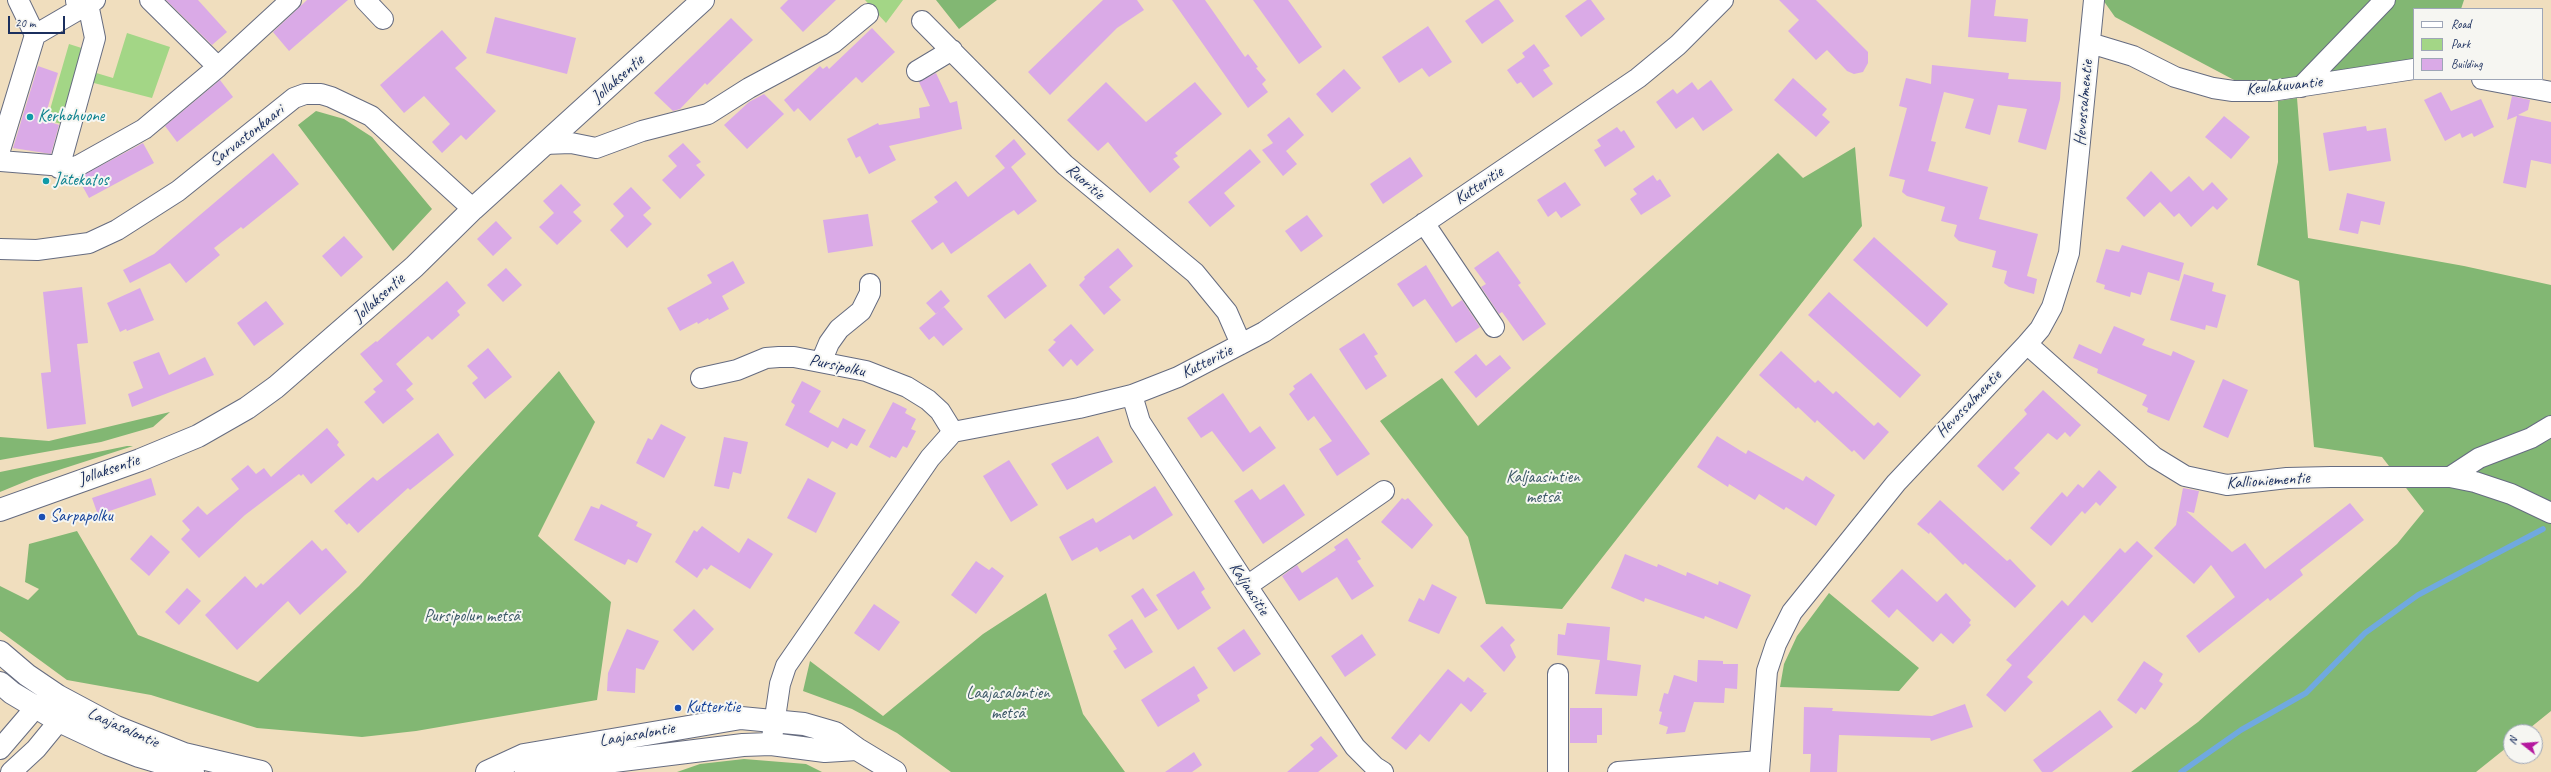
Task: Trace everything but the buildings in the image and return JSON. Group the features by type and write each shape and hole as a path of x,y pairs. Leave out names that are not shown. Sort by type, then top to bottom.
{"main road":[{"name":"Jollaksentie","path":"0,510 169,448 198,436 247,408 309,361 414,267 473,209 703,0"},
{"name":"Laajasalontie","path":"0,652 27,675 58,696 83,711 143,739 184,754 261,772"},
{"name":"Laajasalontie","path":"0,683 59,721 139,756 193,772"},
{"name":"Laajasalontie","path":"487,772 524,755 741,718 774,720 809,725 835,733 856,749 895,772"},
{"name":"Laajasalontie","path":"526,772 713,748 771,744 825,751 856,749"}],"street":[{"path":"18,0 35,35"},
{"path":"150,0 218,67"},
{"path":"0,161 28,162 59,168 76,167 144,129 218,67 291,0"},
{"path":"365,0 383,19"},
{"name":"Kutteritie","path":"953,432 1079,408 1132,395 1178,377 1264,332 1638,78 1678,45 1723,0"},
{"name":"Hevossalmentie","path":"1760,767 1767,671 1776,644 1792,612 1896,483 2040,329 2052,307 2061,285 2069,252 2094,0"},
{"path":"2301,87 2385,0"},
{"path":"0,150 35,35 85,1 95,38 59,168"},
{"path":"544,144 571,143 596,148 642,131 708,114 748,88 833,43 868,14"},
{"name":"Ruoritie","path":"922,21 1065,165 1195,273 1227,312 1241,344"},
{"name":"Keulakuvantie","path":"2090,43 2122,52 2175,77 2213,88 2250,92 2301,87 2413,69"},
{"path":"917,71 952,50"},
{"path":"2487,80 2551,92"},
{"name":"Sarvastonkaari","path":"0,249 37,250 82,244 117,230 178,191 294,98 305,94 322,94 371,116 473,209"},
{"path":"1424,223 1494,327"},
{"path":"821,362 829,343 838,329 861,311 870,293 870,284"},
{"name":"Kallioniementie","path":"2027,344 2154,457 2185,476 2227,485 2287,478 2331,476 2450,477 2511,494 2551,513"},
{"name":"Pursipolku","path":"701,378 737,370 773,358 794,357 866,371 907,387 928,400 940,411 953,432"},
{"name":"Kaljaasitie","path":"1132,395 1140,422 1246,586 1355,747 1375,768 1384,772"},
{"path":"2450,477 2479,458 2531,438 2551,426"},
{"path":"771,744 780,684 791,657 930,458 953,432"},
{"path":"1246,586 1384,491"},
{"path":"1558,674 1558,772"},
{"path":"0,749 36,707 58,696 59,721 36,749 11,772"},
{"path":"1618,772 1760,767"}],"green space":[{"path":"865,0 903,0 886,23"},
{"path":"936,0 997,0 959,29"},
{"path":"2103,0 2464,0 2461,8 2413,8 2413,63 2277,81 2236,81 2115,17"},
{"path":"127,33 170,47 152,98 90,82 93,72 113,78"},
{"path":"69,44 91,51 69,126 47,120"},
{"path":"2297,98 2308,238 2464,266 2551,285 2551,711 2535,724 2503,724 2503,750 2476,772 2131,772 2198,722 2397,544 2424,511 2382,457 2314,447 2299,281 2257,265 2278,162 2278,101"},
{"path":"316,111 344,119 372,137 432,209 393,251 298,125"},
{"name":"Kaljaasintien metsä","path":"1855,147 1862,226 1562,609 1486,604 1468,537 1380,421 1442,378 1478,426 1778,153 1803,178"},
{"name":"Pursipolun metsä","path":"559,371 595,422 538,536 611,602 597,700 416,731 362,737 257,728 151,695 67,680 0,631 0,586 28,600 39,589 25,582 29,544 77,531 138,635 258,682 359,586"},
{"path":"170,412 153,427 101,442 0,460 0,437 49,441"},
{"path":"133,446 34,478 0,492 0,472"},
{"name":"Laajasalontien metsä","path":"1046,593 1083,714 1125,772 951,772 897,733 852,709 803,691 810,661 883,716 983,634"},
{"path":"1829,593 1919,668 1899,691 1780,687 1784,664 1797,636"},
{"path":"744,759 806,764 822,772 677,772 700,764"}],"waterway":[{"path":"2181,772 2241,730 2306,693 2365,633 2418,595 2543,529"}],"place":[{"name":"Kerhohuone","path":"30,117"},
{"name":"Jätekatos","path":"46,181"},
{"name":"Sarpapolku","path":"42,517"},
{"name":"Kutteritie","path":"678,708"}]}
